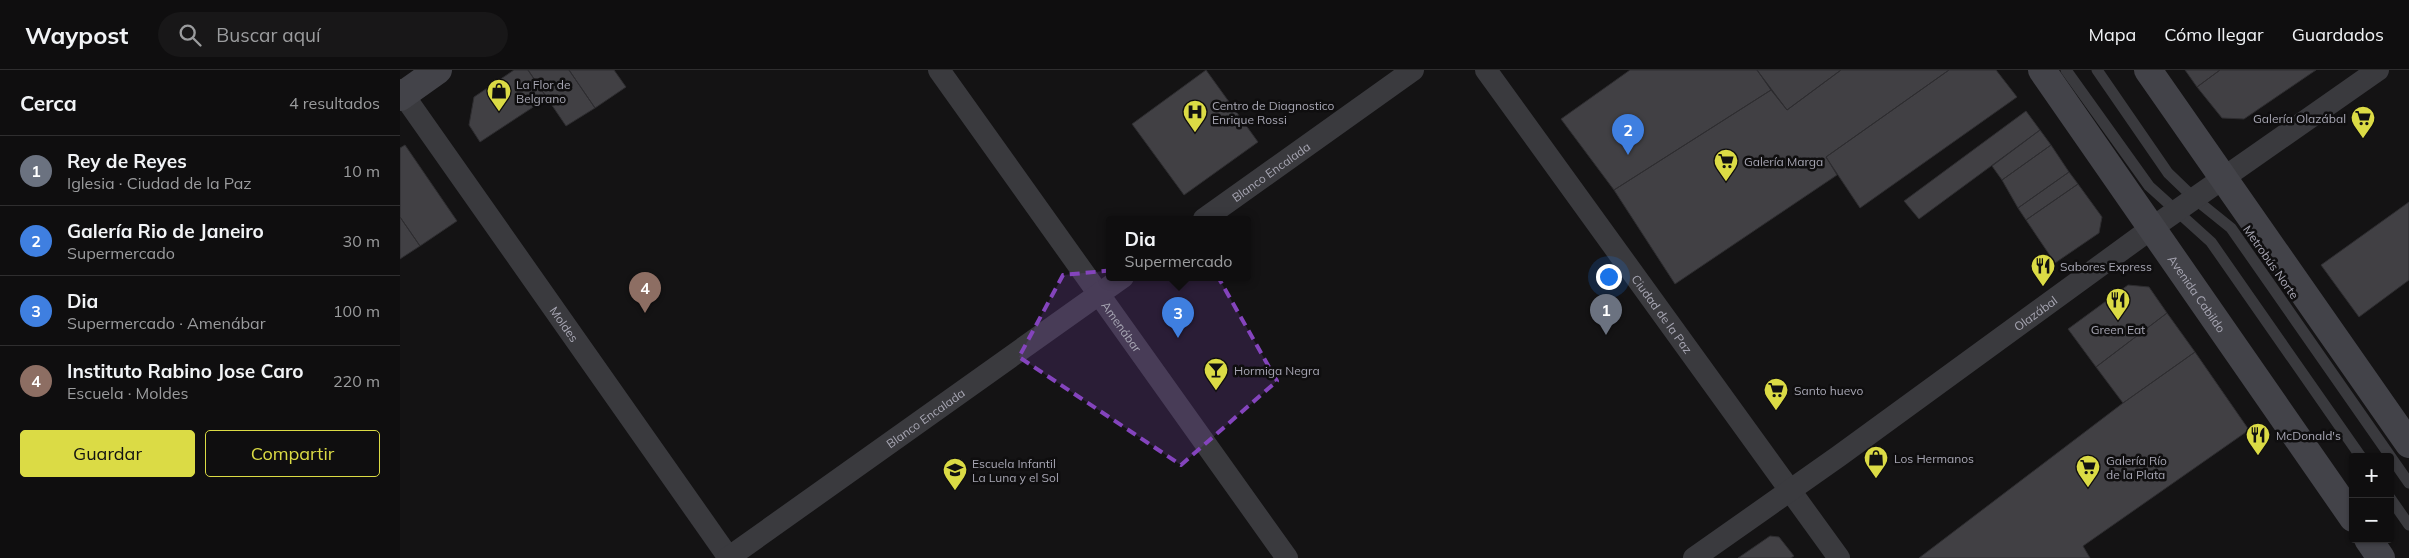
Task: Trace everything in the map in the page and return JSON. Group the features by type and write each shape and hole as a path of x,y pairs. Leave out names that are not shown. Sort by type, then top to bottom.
{"main road":[{"path":"401,94 438,70"},
{"name":"Avenida Cabildo","path":"2042,70 2349,512"},
{"path":"2148,70 2409,444"},
{"path":"2371,543 2381,558"}],"street":[{"name":"Amenábar","path":"939,70 1287,558"},
{"name":"Blanco Encalada","path":"1208,216 1413,70"},
{"name":"Ciudad de la Paz","path":"1486,70 1839,558"},
{"name":"Olazábal","path":"1694,558 2152,228 2378,70"},
{"name":"Moldes","path":"401,94 728,558"},
{"name":"Blanco Encalada","path":"728,558 1117,281"}],"lane":[{"name":"Metrobús Norte","path":"2066,70 2149,186 2231,228 2409,483"},
{"name":"Metrobús Norte","path":"2097,70 2168,173 2186,205 2211,242 2358,453"},
{"path":"2394,504 2409,525"}],"highlighted area":[{"path":"1209,261 1277,381 1181,465 1019,357 1063,275"}],"building":[{"name":"La Flor de Belgrano","path":"514,70 528,70 547,98 480,142 469,125 474,97"},
{"path":"528,70 569,70 595,108 566,126"},
{"path":"569,70 614,70 626,87 595,108"},
{"name":"Centro de Diagnostico Enrique Rossi","path":"1206,70 1258,142 1184,195 1132,124"},
{"path":"1630,70 1757,70 1771,90 1614,190 1561,119"},
{"path":"1757,70 1841,70 1787,110"},
{"name":"Galería Marga","path":"1841,70 1949,70 1826,157 1837,175 1675,284 1614,190 1771,90 1787,110"},
{"path":"1949,70 1996,70 2017,97 1860,208 1826,157"},
{"path":"2185,70 2220,70 2197,87"},
{"path":"2220,70 2316,70 2244,119 2222,118 2197,87"},
{"path":"2026,111 2040,130 1919,219 1904,201"},
{"path":"2040,130 2051,145 2002,180 1992,166"},
{"path":"405,145 457,221 420,246 400,217 400,148"},
{"path":"2051,145 2069,172 2018,208 2002,180"},
{"path":"2069,172 2078,184 2026,220 2018,208"},
{"path":"2078,184 2102,217 2099,233 2055,263 2026,220"},
{"path":"2409,202 2409,280 2359,317 2321,265"},
{"path":"400,217 420,246 400,259"},
{"name":"Green Eat","path":"2128,285 2149,287 2167,313 2096,367 2068,329"},
{"path":"2167,313 2195,352 2123,403 2096,367"},
{"name":"Galería Río de la Plata","path":"2195,352 2249,430 2083,546 2090,558 1919,558 2123,403"},
{"path":"1770,536 1779,537 1794,556 1791,558 1738,558"}],"place":[{"name":"La Flor de Belgrano","path":"499,112"},
{"name":"Centro de Diagnostico Enrique Rossi","path":"1195,133"},
{"name":"Galería Olazábal","path":"2363,139"},
{"name":"Galería Rio de Janeiro","path":"1628,155"},
{"name":"Galería Marga","path":"1726,182"},
{"name":"Sabores Express","path":"2043,287"},
{"name":"Instituto Rabino Jose Caro","path":"645,313"},
{"name":"Green Eat","path":"2118,321"},
{"name":"Rey de Reyes","path":"1606,335"},
{"name":"Dia","path":"1178,338"},
{"name":"Hormiga Negra","path":"1216,391"},
{"name":"Santo huevo","path":"1776,411"},
{"name":"McDonald's","path":"2258,456"},
{"name":"Los Hermanos","path":"1876,479"},
{"name":"Galería Río de la Plata","path":"2088,488"},
{"name":"Escuela Infantil La Luna y el Sol","path":"955,491"}]}
